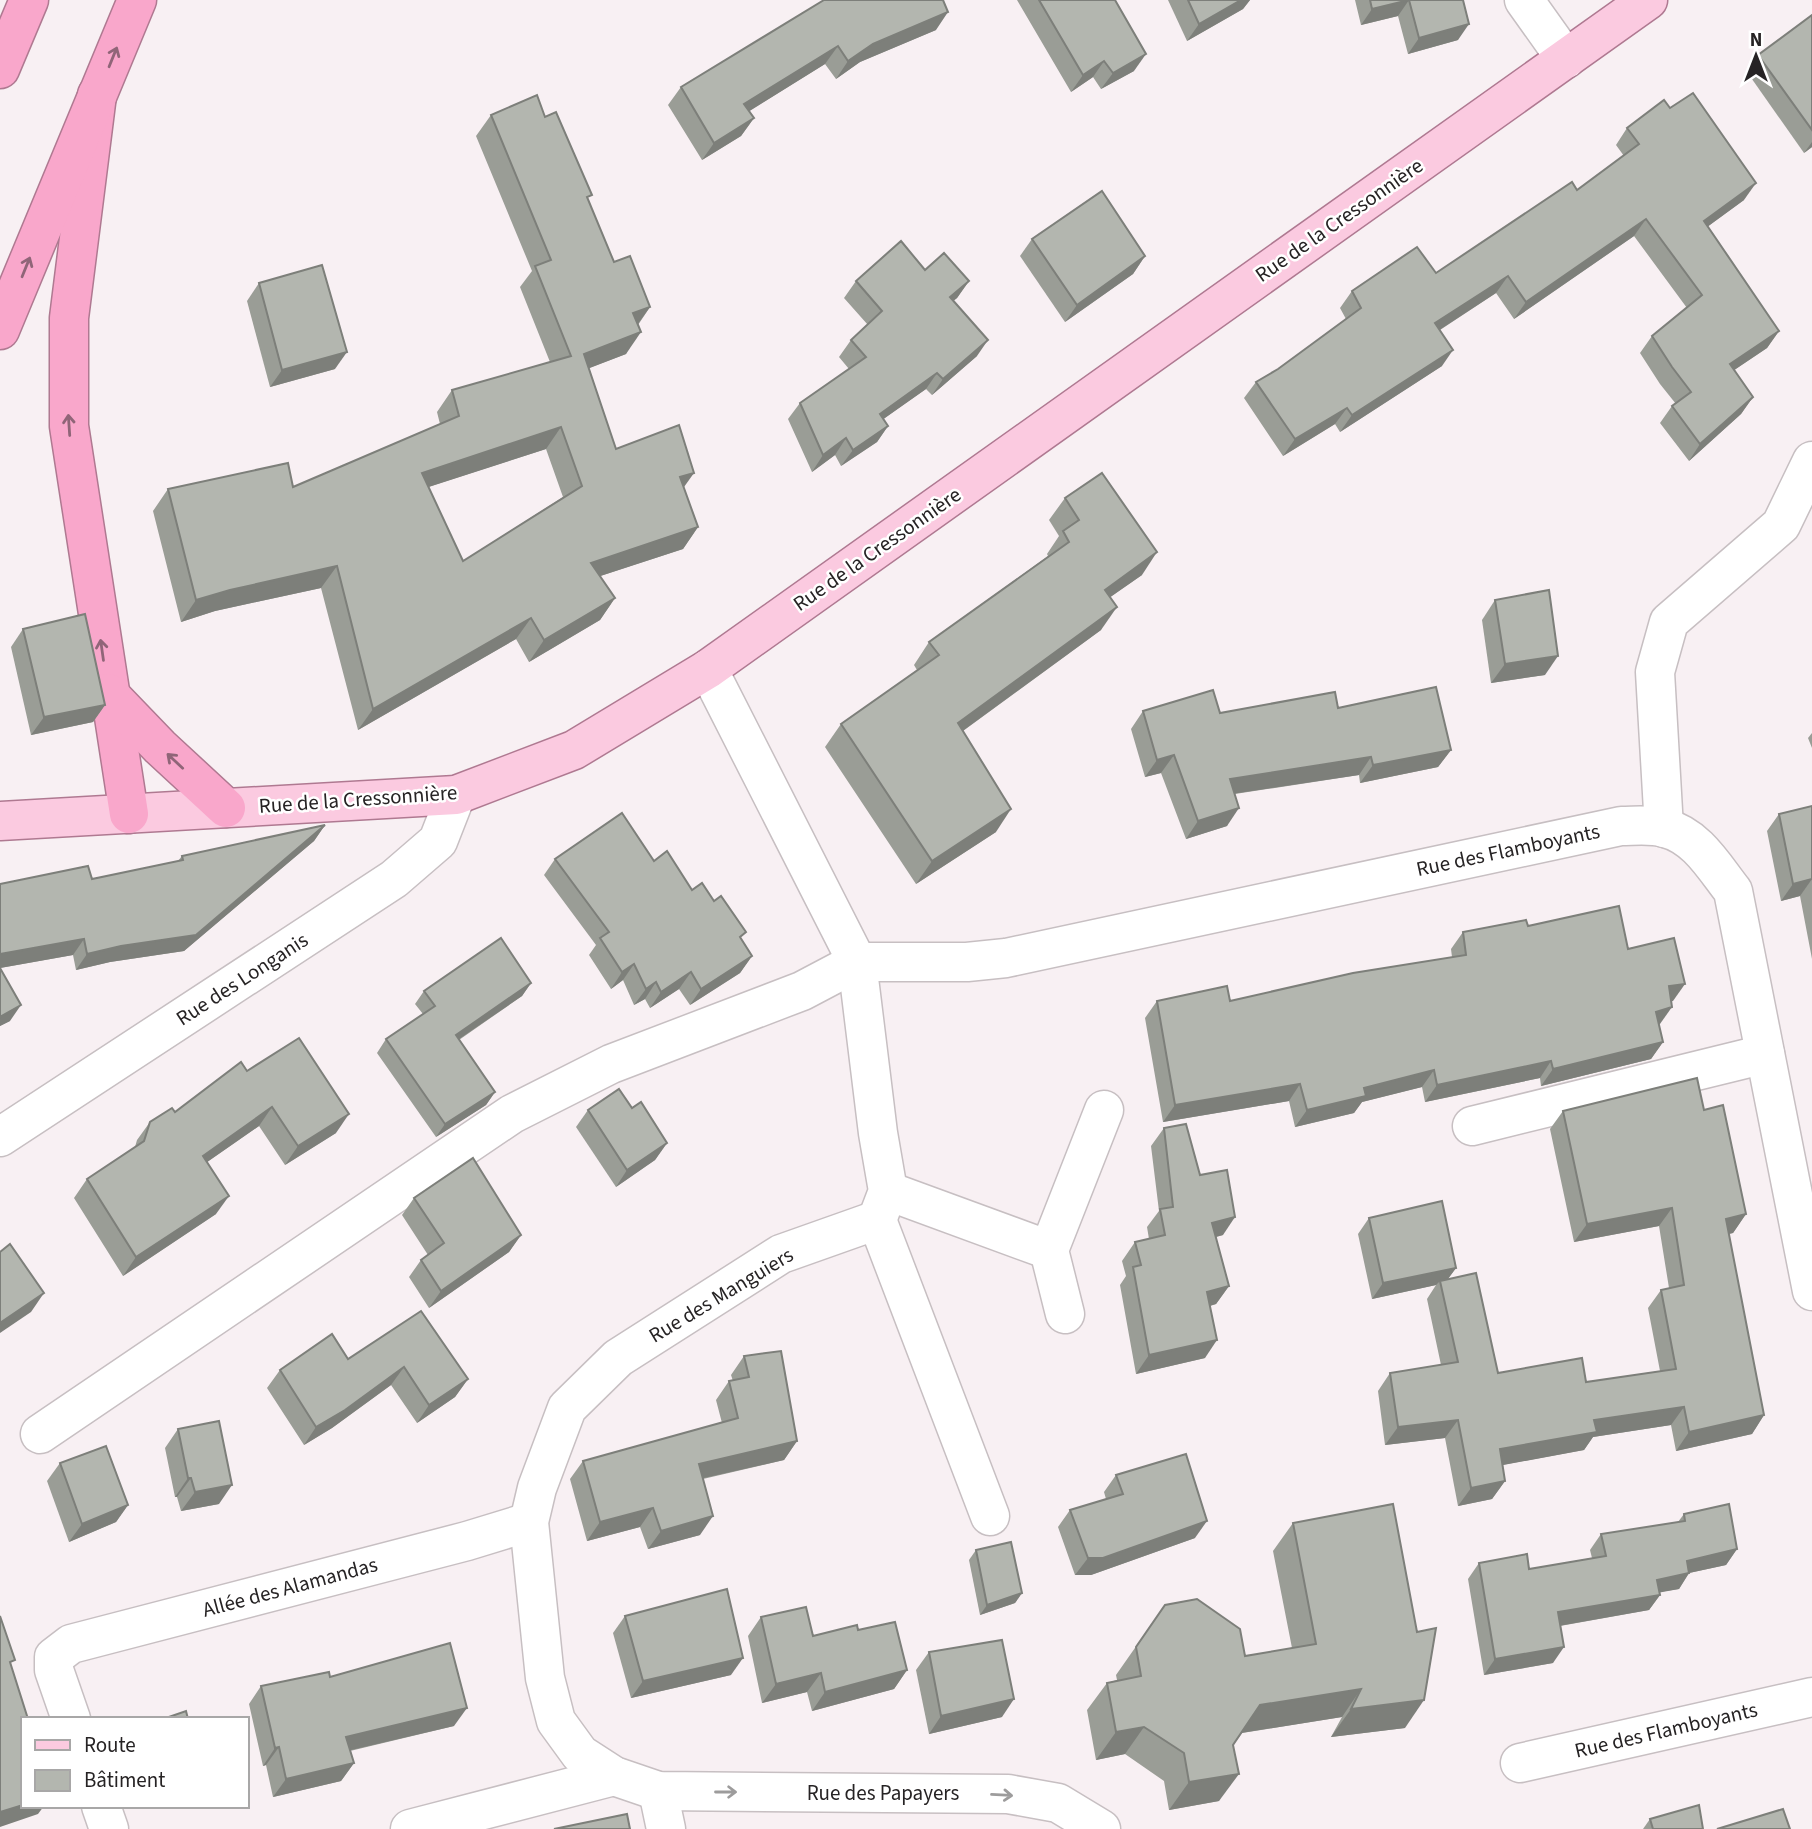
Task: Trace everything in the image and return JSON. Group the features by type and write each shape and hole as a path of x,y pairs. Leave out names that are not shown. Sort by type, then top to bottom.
{"highway":[{"path":"0,69 29,0"},
{"path":"0,330 136,0"},
{"path":"97,95 69,318 69,426 108,693 129,814"},
{"path":"108,693 160,747 226,807"}],"main road":[{"name":"Rue de la Cressonnière","path":"0,821 456,795 574,750 708,669 1648,0"}],"street":[{"path":"1524,0 1566,59"},
{"path":"1664,828 1655,672 1669,622 1781,525 1812,461"},
{"path":"708,669 856,962 877,1133 882,1206 990,1516"},
{"name":"Rue des Longanis","path":"0,1137 394,879 438,841 456,795"},
{"name":"Rue des Flamboyants","path":"856,962 967,962 1006,958 1621,826 1664,828 1684,836 1701,850 1733,891 1812,1292"},
{"path":"40,1434 512,1114 611,1064 802,991 856,962"},
{"path":"1472,1126 1765,1054"},
{"path":"1065,1314 1049,1251 1104,1110"},
{"path":"882,1206 1049,1251"},
{"name":"Rue des Manguiers","path":"657,1791 614,1776 580,1754 555,1721 545,1678 529,1522 537,1488 567,1408 618,1358 780,1254 882,1206"},
{"name":"Allée des Alamandas","path":"70,1717 54,1670 54,1657 71,1644 467,1541 529,1522"},
{"name":"Rue des Flamboyants","path":"1520,1763 1812,1697"},
{"path":"410,1829 614,1776"},
{"path":"657,1791 666,1829"},
{"name":"Rue des Papayers","path":"657,1791 1009,1794 1058,1803 1101,1829"},
{"path":"103,1808 109,1829"}],"building":[{"path":"824,0 943,0 948,12 873,44 848,61 838,46 744,104 754,118 714,143 681,87"},
{"path":"1039,0 1115,0 1146,54 1113,73 1104,61 1083,75"},
{"path":"1188,0 1241,0 1199,24"},
{"path":"1370,0 1409,0 1372,9"},
{"path":"1409,0 1463,0 1469,24 1419,38"},
{"path":"1812,15 1812,130 1758,55"},
{"path":"1693,93 1756,183 1704,221 1779,331 1730,364 1753,397 1700,444 1672,406 1691,392 1652,336 1702,295 1646,219 1526,302 1508,276 1435,323 1453,350 1352,415 1347,408 1295,439 1256,382 1361,308 1352,291 1417,247 1436,273 1572,182 1577,190 1639,144 1627,128 1664,100 1670,108"},
{"path":"537,95 545,117 556,112 592,195 587,197 614,262 630,256 650,307 633,313 641,332 584,354 616,449 679,425 694,473 680,477 698,527 591,563 615,598 544,640 531,618 373,709 337,566 196,600 168,489 288,463 293,487 459,416 452,390 571,356 535,266 551,260 491,115","holes":["561,427 582,486 463,561 422,473"]},
{"path":"1102,191 1145,256 1077,305 1032,239"},
{"path":"901,241 925,270 944,253 969,281 950,297 988,340 943,379 937,373 880,414 888,426 853,450 846,438 823,455 800,403 866,357 851,340 882,311 856,281"},
{"path":"322,265 347,352 282,370 259,283"},
{"path":"1102,473 1157,552 1105,590 1117,607 958,723 1011,809 932,861 841,724 939,655 929,642 1069,542 1063,531 1079,520 1065,498"},
{"path":"1549,590 1558,656 1505,664 1495,600"},
{"path":"85,614 105,705 44,717 23,629"},
{"path":"1436,687 1451,750 1373,765 1371,757 1230,779 1239,808 1198,821 1174,755 1157,760 1143,711 1213,690 1220,713 1335,692 1338,708"},
{"path":"1812,806 1812,879 1793,884 1779,814"},
{"path":"622,813 654,861 667,851 692,890 702,883 714,901 721,896 746,932 740,937 752,956 701,989 691,972 661,992 656,982 646,989 634,964 622,972 600,938 609,932 555,859"},
{"path":"325,825 196,935 87,954 84,939 0,954 0,884 88,866 92,879"},
{"path":"1619,906 1628,949 1674,938 1685,984 1669,986 1672,1007 1656,1012 1663,1042 1553,1069 1551,1061 1437,1085 1434,1070 1364,1088 1366,1096 1307,1110 1300,1084 1175,1105 1157,1001 1227,986 1230,1001 1353,973 1466,955 1463,932 1526,920 1528,926"},
{"path":"501,938 531,983 456,1035 495,1092 445,1124 386,1039 435,1006 424,991"},
{"path":"0,968 21,1005 0,1017"},
{"path":"299,1038 349,1114 298,1146 272,1107 203,1156 229,1196 136,1257 87,1179 144,1141 150,1122 172,1108 175,1112 241,1062 247,1071"},
{"path":"1697,1078 1704,1110 1723,1105 1746,1214 1726,1219 1764,1415 1689,1432 1684,1407 1594,1420 1597,1432 1500,1449 1505,1481 1471,1488 1458,1420 1398,1427 1390,1373 1458,1362 1440,1281 1476,1273 1498,1373 1582,1358 1586,1382 1676,1369 1661,1290 1684,1285 1672,1208 1587,1224 1563,1111"},
{"path":"619,1089 632,1108 641,1102 667,1143 627,1170 588,1110"},
{"path":"1186,1124 1200,1175 1227,1170 1235,1217 1212,1223 1229,1286 1207,1292 1217,1340 1149,1355 1133,1267 1141,1265 1135,1242 1165,1235 1160,1209 1173,1207 1164,1128"},
{"path":"473,1158 521,1235 441,1291 421,1260 444,1243 414,1198"},
{"path":"1442,1201 1456,1268 1383,1283 1369,1218"},
{"path":"10,1244 44,1293 0,1323 0,1252"},
{"path":"421,1311 468,1379 429,1405 404,1367 345,1410 316,1427 280,1370 332,1334 348,1359"},
{"path":"781,1351 797,1441 699,1464 713,1516 661,1531 653,1508 600,1522 583,1461 738,1418 729,1381 749,1377 744,1356"},
{"path":"219,1421 232,1485 195,1492 191,1478 188,1478 178,1429"},
{"path":"106,1446 128,1505 82,1524 60,1463"},
{"path":"1186,1454 1207,1521 1103,1558 1088,1558 1070,1510 1123,1494 1116,1475"},
{"path":"1393,1504 1417,1632 1436,1628 1424,1700 1351,1709 1361,1689 1260,1705 1233,1745 1239,1774 1189,1782 1184,1753 1144,1727 1116,1732 1107,1683 1141,1676 1136,1647 1165,1605 1197,1599 1240,1629 1245,1656 1316,1644 1293,1523"},
{"path":"1729,1504 1737,1549 1687,1561 1689,1573 1657,1580 1660,1595 1558,1612 1564,1647 1495,1659 1479,1563 1527,1554 1529,1569 1606,1556 1601,1534 1685,1521 1684,1514"},
{"path":"1011,1542 1022,1593 987,1605 976,1550"},
{"path":"727,1589 743,1658 643,1681 625,1616"},
{"path":"806,1607 813,1636 857,1625 858,1630 895,1622 907,1670 825,1692 821,1673 776,1684 761,1617"},
{"path":"0,1616 15,1660 10,1662 27,1717 21,1717 21,1806 0,1812"},
{"path":"1002,1640 1014,1699 941,1716 929,1652"},
{"path":"450,1643 467,1708 346,1737 354,1763 286,1779 279,1747 275,1748 261,1686 329,1672 330,1677"},
{"path":"186,1711 188,1717 169,1717"},
{"path":"1699,1805 1703,1829 1653,1829 1650,1819"},
{"path":"1783,1809 1790,1829 1717,1829"},
{"path":"627,1814 630,1829 554,1829"}]}
